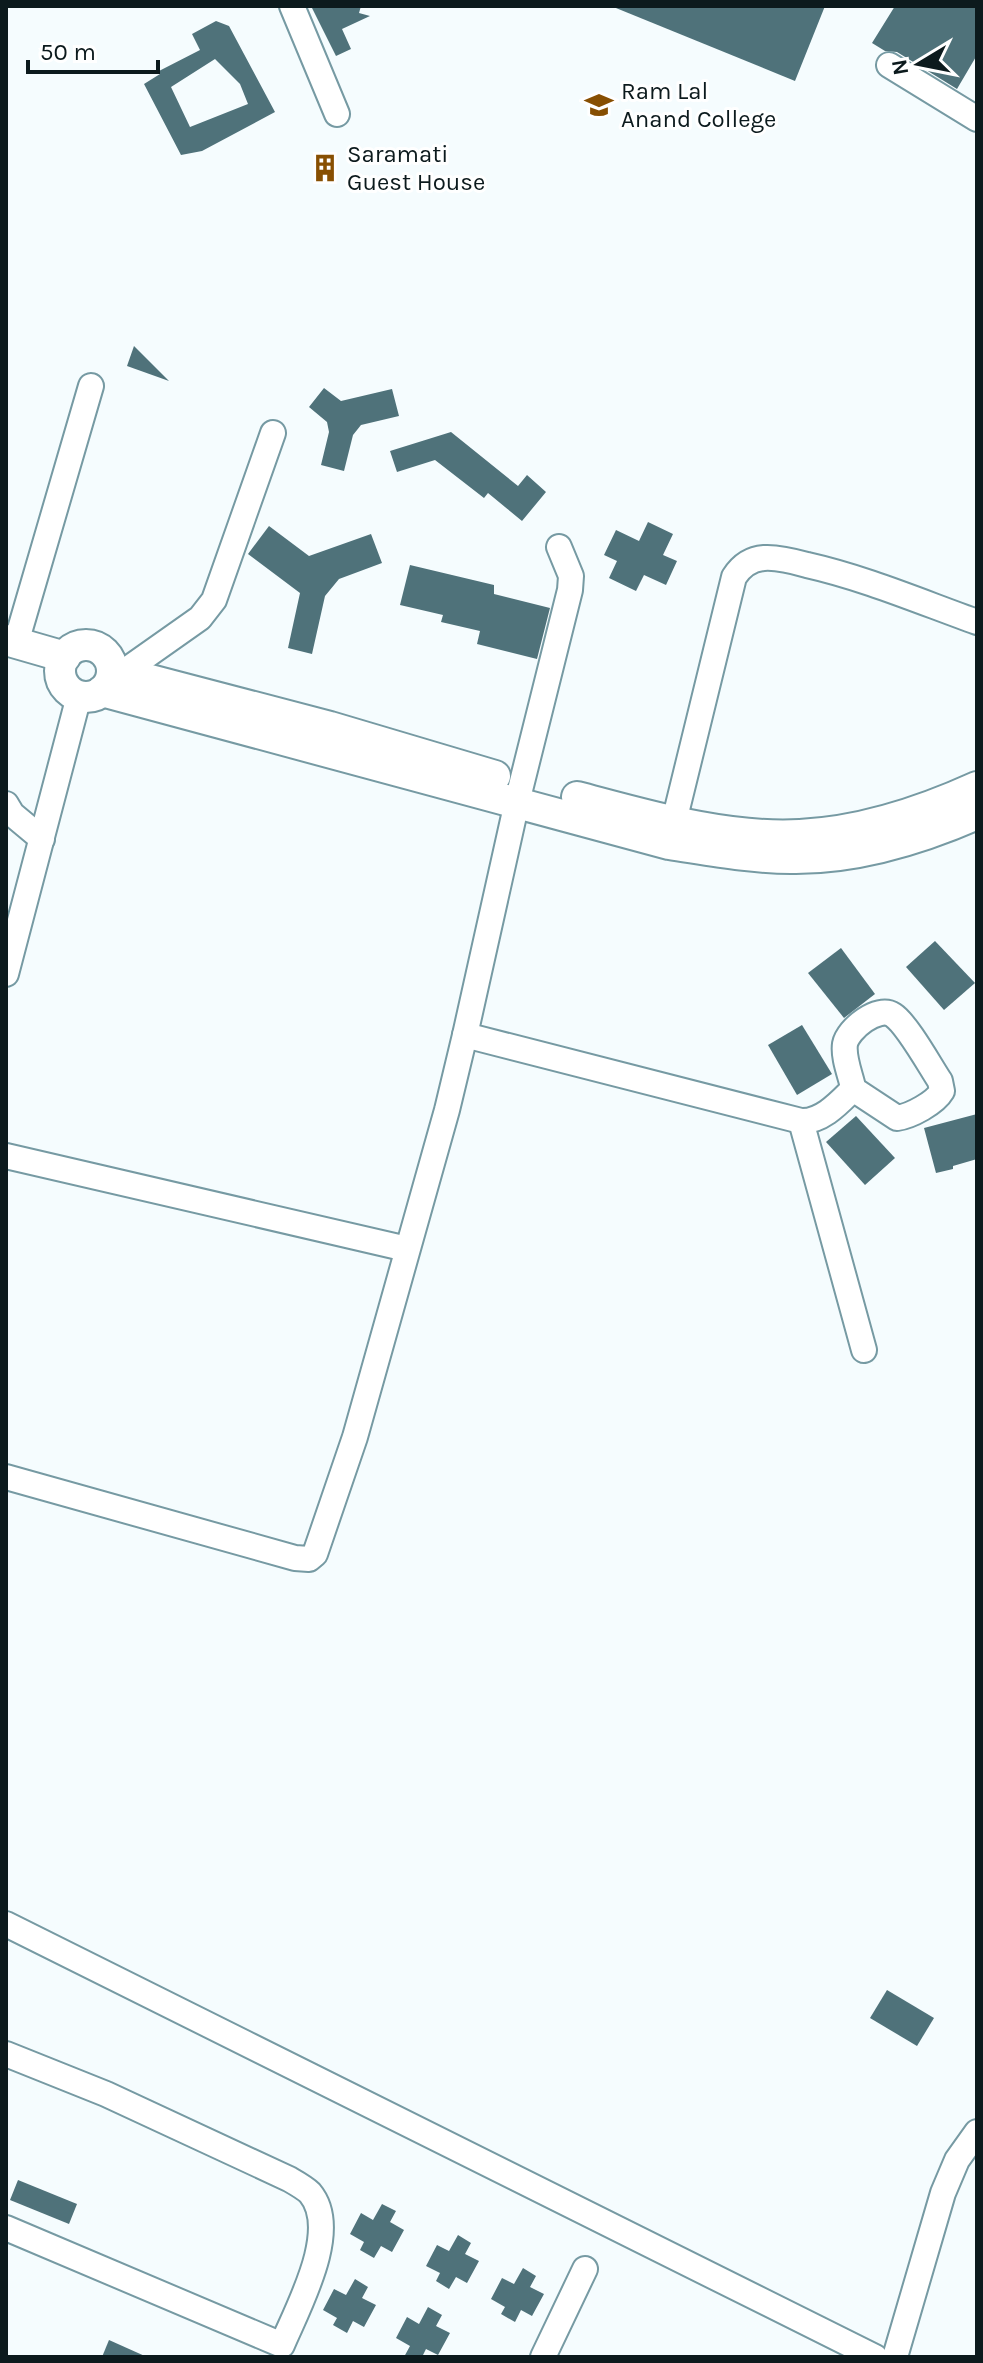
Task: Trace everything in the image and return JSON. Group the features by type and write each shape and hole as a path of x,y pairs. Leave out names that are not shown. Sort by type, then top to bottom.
{"main road":[{"path":"62,665 77,647 93,646 106,655 104,682"},
{"path":"9,647 62,665"},
{"path":"62,665 66,687 104,682 671,833 746,856 820,857 874,849 977,814"},
{"path":"671,833 824,833 901,816 937,805 977,787"}],"lane":[{"path":"292,6 337,114"},
{"path":"889,65 977,119"},
{"path":"9,647 91,386"},
{"path":"6,974 10,943 42,839 104,682 200,618 214,600 273,433"},
{"path":"6,1477 295,1558 309,1559 315,1554 355,1437 447,1110 570,590 571,576 559,547"},
{"path":"671,833 734,577 750,561 781,559 840,572 977,622"},
{"path":"9,809 42,839"},
{"path":"6,839 9,809"},
{"path":"885,1012 899,1021 940,1081 942,1091 938,1097 907,1116 897,1118 853,1089 845,1051 847,1039 869,1017 885,1012"},
{"path":"465,1035 801,1121 816,1119 853,1089"},
{"path":"801,1121 864,1350"},
{"path":"6,1156 407,1249"},
{"path":"6,1924 875,2357"},
{"path":"6,2054 106,2094 289,2179 309,2192 318,2207 321,2221 320,2244 313,2270 280,2351 6,2228"},
{"path":"895,2357 943,2193 957,2160 977,2132"},
{"path":"543,2357 585,2269"}],"building":[{"path":"311,6 361,6 359,13 370,16 342,29 351,49 336,56"},
{"path":"611,6 825,6 795,81"},
{"path":"895,6 977,6 977,55 957,89 897,52 885,51 872,43"},
{"path":"216,21 229,26 275,112 202,151 181,155 144,84 160,74 159,71 200,50 192,34","holes":["215,59 240,84 248,104 190,127 171,87"]},
{"path":"134,346 169,381 127,366"},
{"path":"324,388 341,401 392,389 399,416 361,425 353,435 344,471 321,465 329,432 327,422 309,407"},
{"path":"451,432 518,486 527,475 546,492 522,521 488,493 484,498 435,460 397,472 390,451"},
{"path":"648,522 673,534 663,555 677,561 666,585 644,575 636,591 609,578 617,561 604,555 616,530 639,541"},
{"path":"269,526 309,556 371,534 382,563 339,579 325,596 312,654 288,648 300,593 248,554"},
{"path":"410,565 494,585 494,594 550,608 537,659 477,644 480,631 441,622 443,615 400,605"},
{"path":"935,941 975,983 944,1010 906,967"},
{"path":"841,948 875,994 844,1018 808,973"},
{"path":"802,1025 832,1074 797,1095 768,1045"},
{"path":"977,1114 977,1159 936,1173 924,1128"},
{"path":"856,1116 895,1158 865,1185 826,1142"},
{"path":"887,1990 934,2018 917,2046 870,2018"},
{"path":"18,2180 77,2204 69,2224 10,2200"},
{"path":"382,2204 396,2211 390,2222 404,2230 392,2252 381,2246 374,2258 360,2250 364,2242 350,2234 361,2213 373,2220"},
{"path":"458,2235 471,2243 465,2254 479,2261 467,2283 456,2277 449,2289 436,2281 440,2273 426,2266 437,2245 449,2251"},
{"path":"523,2268 536,2276 530,2287 544,2294 532,2316 521,2310 515,2322 501,2314 505,2307 491,2299 502,2278 514,2284"},
{"path":"355,2279 368,2287 362,2298 376,2305 364,2327 353,2321 347,2333 333,2325 337,2318 323,2310 334,2289 346,2295"},
{"path":"428,2307 442,2315 436,2326 450,2333 438,2355 426,2349 422,2357 404,2357 410,2346 396,2338 407,2317 419,2324"},
{"path":"109,2340 147,2357 102,2357"}],"place":[{"name":"Ram Lal Anand College","path":"599,105"},
{"name":"Saramati Guest House","path":"325,168"}]}
